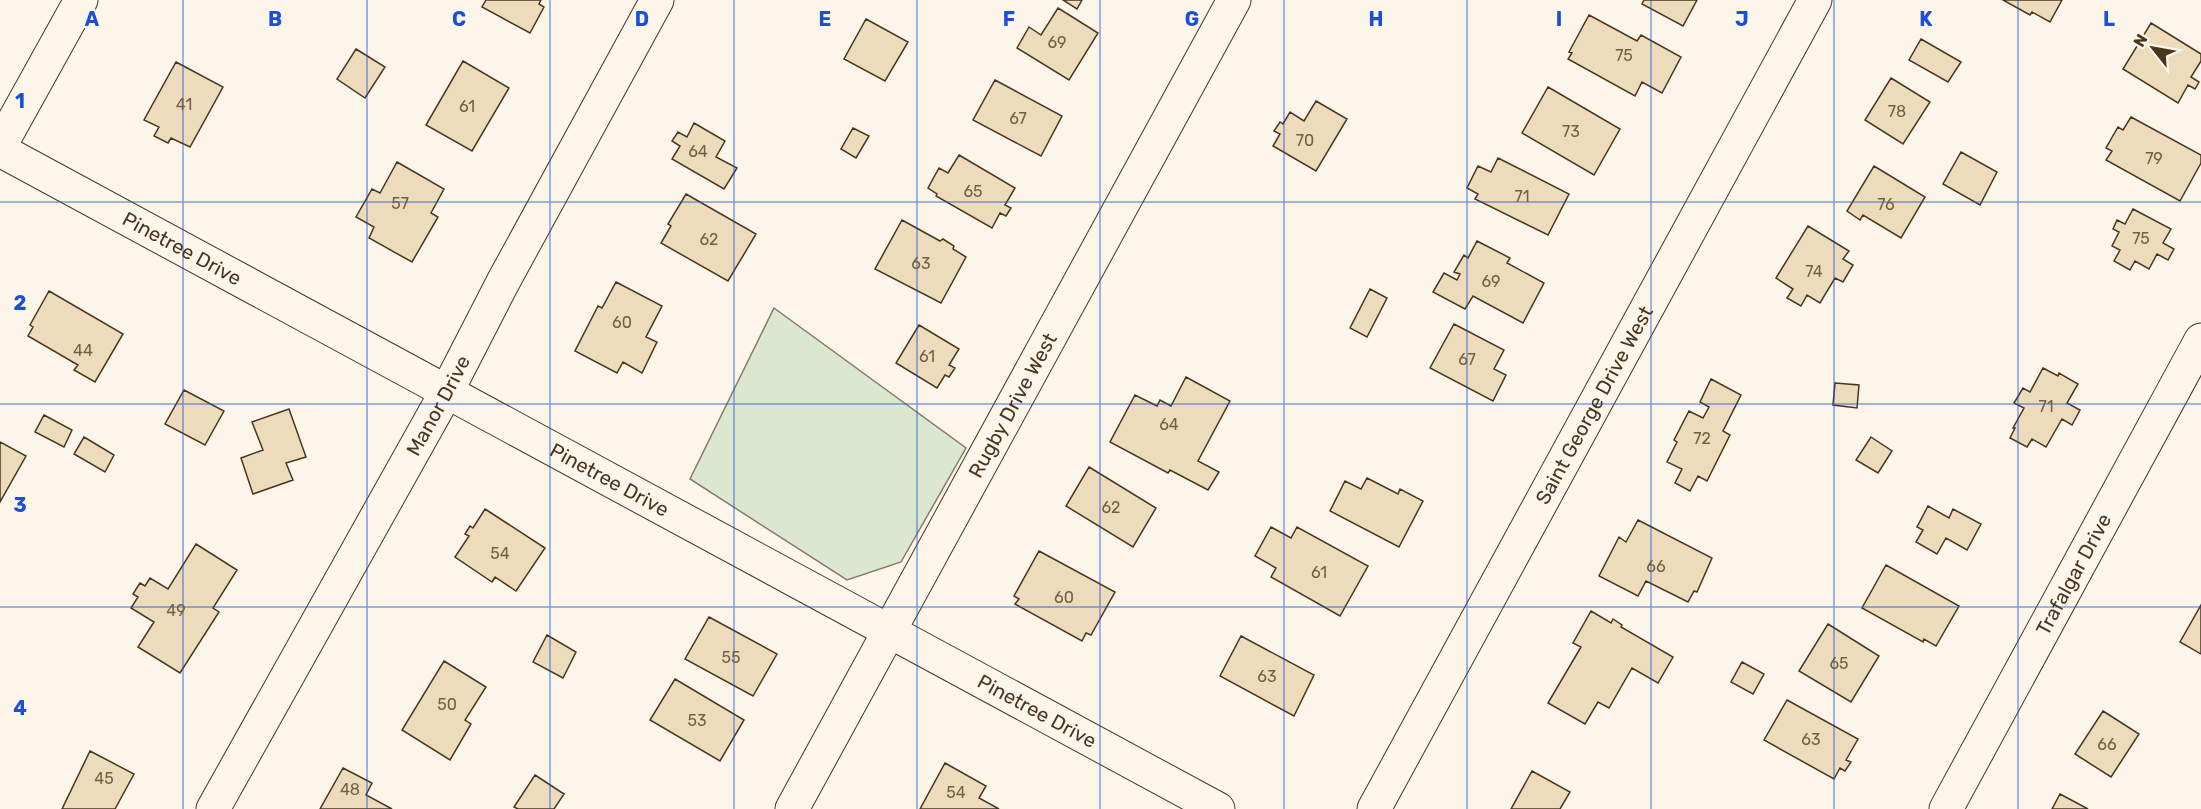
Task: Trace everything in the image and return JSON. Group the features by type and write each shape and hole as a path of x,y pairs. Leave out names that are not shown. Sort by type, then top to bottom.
{"street":[{"path":"0,148 81,0"},
{"name":"Manor Drive","path":"213,809 447,391 503,282 657,0"},
{"name":"Rugby Drive West","path":"792,809 1234,0"},
{"name":"Saint George Drive West","path":"1374,809 1815,0"},
{"name":"Pinetree Drive","path":"0,148 1218,809"},
{"name":"Trafalgar Drive","path":"1946,809 2201,340"}],"green space":[{"path":"774,308 966,448 901,562 847,580 690,479"}],"building":[{"path":"486,0 541,0 539,4 544,7 530,33 482,7"},
{"path":"1063,0 1082,0 1077,9"},
{"path":"1644,0 1697,0 1683,26 1642,4"},
{"path":"2003,0 2062,0 2050,22 2032,12 2030,15"},
{"path":"1058,8 1098,33 1069,80 1017,48 1029,27 1041,35"},
{"path":"1589,15 1637,41 1641,35 1681,57 1662,93 1642,82 1635,96 1568,59 1572,53 1569,52"},
{"path":"866,19 908,42 885,81 844,59"},
{"path":"2151,23 2201,54 2201,61 2191,77 2199,82 2195,89 2188,85 2178,103 2123,69"},
{"path":"1921,39 1961,62 1948,82 1909,60"},
{"path":"356,49 385,67 365,98 337,79"},
{"path":"463,61 509,88 472,151 426,125"},
{"path":"176,62 223,87 190,147 171,138 168,143 154,136 159,127 144,120"},
{"path":"1891,78 1930,102 1903,144 1865,120"},
{"path":"995,80 1062,116 1041,156 973,120"},
{"path":"1548,87 1620,129 1594,175 1522,133"},
{"path":"1316,101 1347,119 1316,171 1273,146 1280,134 1274,131 1280,122 1283,124 1290,112 1304,121"},
{"path":"2131,117 2201,155 2201,163 2180,201 2106,160 2112,151 2106,148 2118,127 2123,130"},
{"path":"694,123 725,141 716,157 737,168 724,189 672,159 680,146 672,141 678,132 687,137"},
{"path":"853,128 869,136 856,158 841,149"},
{"path":"1961,152 1997,172 1980,205 1943,184"},
{"path":"959,155 1015,188 1005,205 1011,208 1006,216 1000,213 992,228 936,196 937,194 928,188 939,168 948,173"},
{"path":"1498,158 1569,194 1548,235 1475,199 1478,194 1467,188 1478,166 1491,172"},
{"path":"397,162 444,189 431,213 438,217 412,262 369,238 374,227 356,217 372,189 380,193"},
{"path":"1874,166 1925,197 1901,238 1863,215 1860,220 1847,211"},
{"path":"686,194 756,234 728,281 661,243 671,226 668,224"},
{"path":"2133,209 2171,229 2163,243 2174,249 2168,260 2157,254 2149,269 2135,261 2130,270 2114,261 2120,250 2112,246 2119,232 2113,229 2117,220 2125,224"},
{"path":"902,220 940,241 943,239 966,257 941,303 875,269"},
{"path":"1808,226 1849,251 1843,259 1853,265 1843,282 1835,278 1820,303 1807,295 1801,306 1787,298 1793,289 1776,278"},
{"path":"1477,241 1510,258 1507,263 1544,283 1523,323 1473,296 1465,309 1433,292 1444,273 1457,280 1460,274 1454,272 1464,255 1468,258"},
{"path":"616,282 662,306 646,337 657,342 642,373 623,362 617,373 575,351 598,306 602,308"},
{"path":"1370,289 1387,298 1367,337 1350,328"},
{"path":"49,291 123,334 95,382 74,370 78,365 28,336 33,327 30,325"},
{"path":"1454,324 1504,350 1494,369 1506,375 1493,401 1430,368"},
{"path":"919,325 959,349 949,365 955,368 949,377 945,375 937,388 896,363"},
{"path":"2043,368 2058,376 2059,373 2078,384 2067,403 2080,410 2072,425 2062,419 2046,447 2032,439 2027,447 2010,438 2024,408 2014,403 2023,388 2030,392"},
{"path":"1186,377 1230,401 1198,461 1219,472 1208,490 1170,470 1168,473 1110,442 1135,395 1157,406 1160,400 1171,406"},
{"path":"1711,379 1741,395 1723,431 1730,435 1707,481 1698,476 1690,491 1675,483 1682,469 1667,462 1677,442 1674,440 1689,411 1703,418 1709,407 1700,402"},
{"path":"1835,383 1859,385 1857,408 1833,405"},
{"path":"184,390 224,411 205,445 165,424"},
{"path":"289,409 306,457 286,463 293,480 253,494 241,458 263,450 252,422"},
{"path":"44,415 72,430 64,447 35,432"},
{"path":"84,437 114,455 105,472 74,454"},
{"path":"1871,437 1892,451 1878,473 1856,460"},
{"path":"0,442 26,456 0,502"},
{"path":"1089,467 1156,508 1133,547 1066,506"},
{"path":"1367,478 1398,494 1400,489 1423,501 1399,547 1330,511 1345,481 1361,489"},
{"path":"1928,506 1949,518 1953,509 1981,524 1967,550 1946,538 1937,554 1916,542 1923,530 1917,527"},
{"path":"485,509 545,548 516,591 495,577 492,582 455,557 469,536 465,534 470,526 473,528"},
{"path":"1638,520 1712,558 1697,592 1694,591 1688,602 1646,581 1638,596 1599,576 1619,537 1626,542"},
{"path":"1271,527 1291,538 1297,527 1368,566 1340,616 1271,577 1276,568 1255,556"},
{"path":"196,544 237,570 213,608 219,612 180,673 138,647 154,622 131,608 138,597 133,594 140,583 145,586 150,578 168,589"},
{"path":"1039,551 1115,592 1091,635 1086,633 1082,641 1015,604 1019,599 1014,596"},
{"path":"1886,565 1959,606 1936,646 1924,639 1923,642 1862,608"},
{"path":"2201,605 2201,654 2180,642"},
{"path":"1591,611 1611,623 1613,619 1622,625 1621,627 1673,657 1658,683 1632,668 1609,708 1598,702 1585,724 1548,703 1581,647 1573,643"},
{"path":"709,617 777,654 753,696 685,659"},
{"path":"1828,624 1879,656 1851,702 1799,671"},
{"path":"547,635 576,652 563,678 533,662"},
{"path":"1241,636 1314,675 1294,716 1220,676"},
{"path":"444,661 486,687 465,720 471,724 450,760 402,730"},
{"path":"1742,662 1764,674 1753,694 1731,682"},
{"path":"675,679 744,720 720,761 650,720"},
{"path":"1787,700 1858,739 1846,760 1851,762 1845,771 1840,768 1834,779 1764,740"},
{"path":"2103,711 2139,734 2111,777 2075,754"},
{"path":"90,751 134,774 115,809 62,809"},
{"path":"945,763 986,786 979,798 999,809 920,809"},
{"path":"343,768 372,783 366,795 392,809 320,809"},
{"path":"1532,771 1570,792 1560,809 1511,809"},
{"path":"535,775 564,794 554,809 514,807"},
{"path":"2060,794 2088,809 2052,809"}]}
